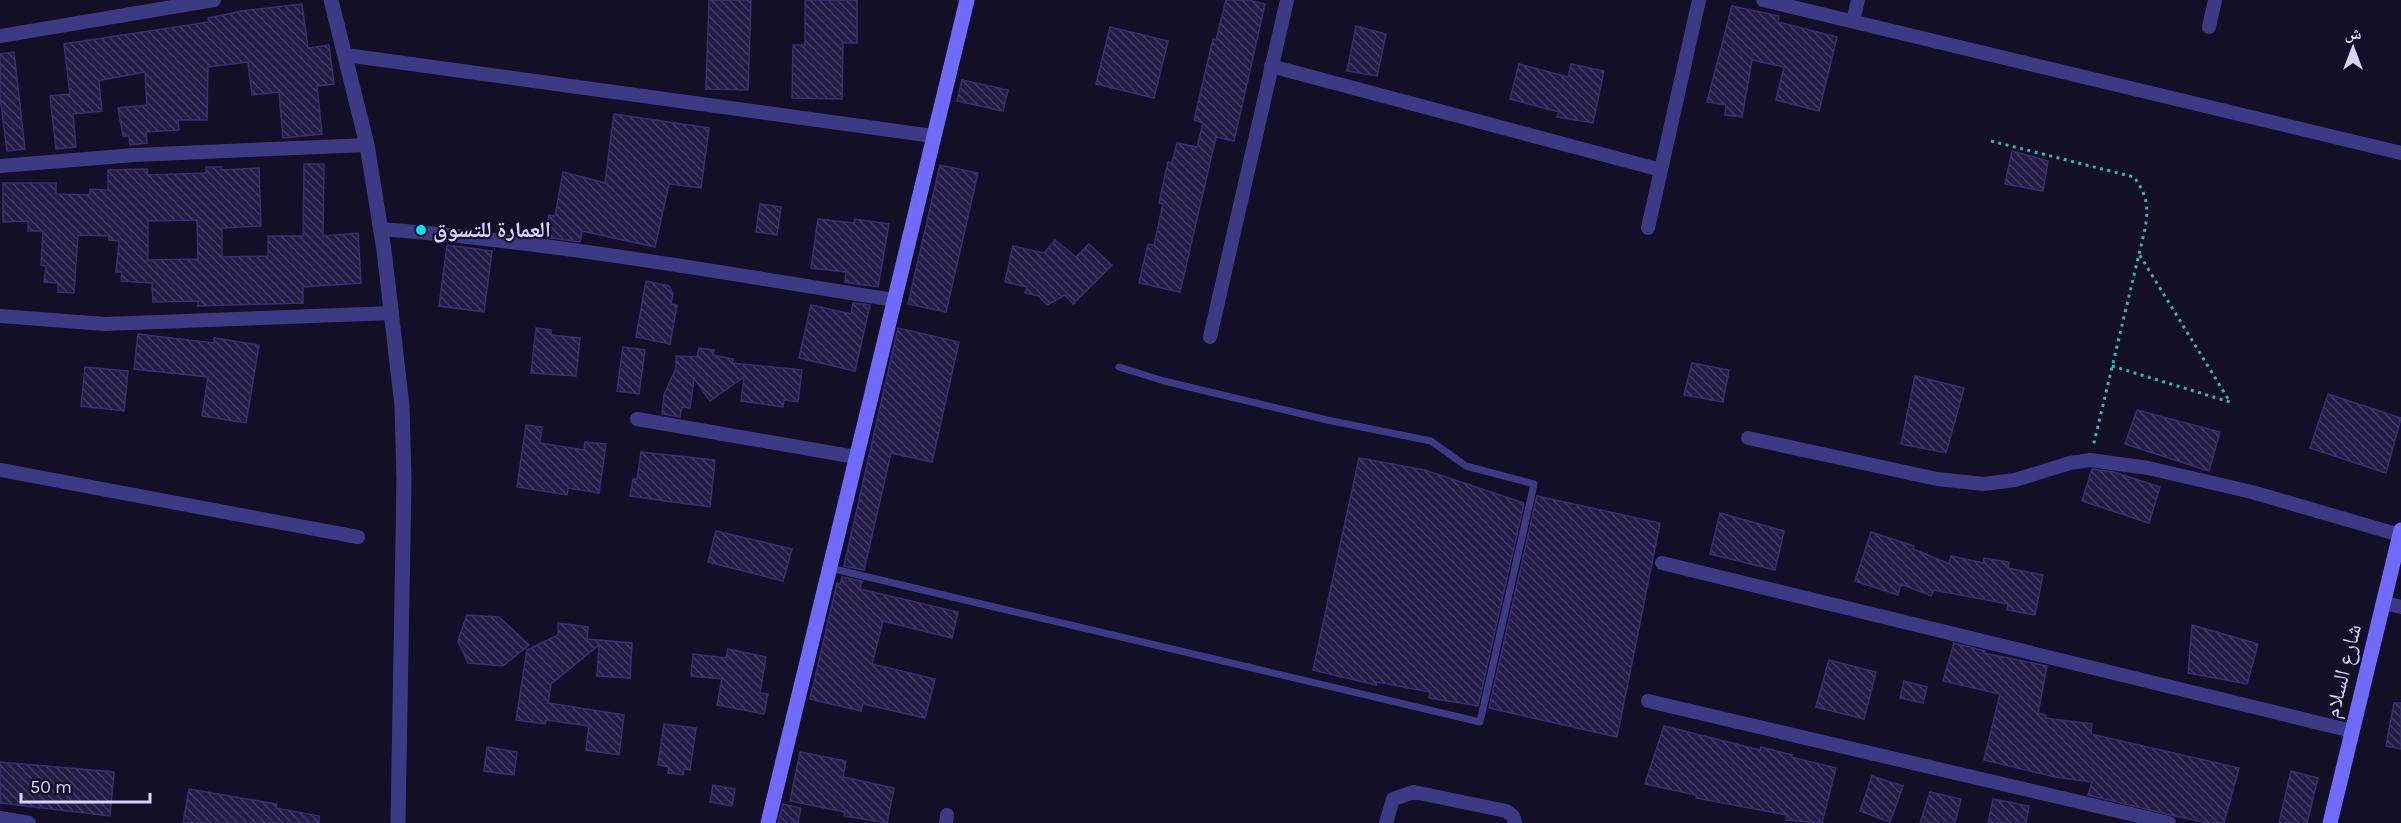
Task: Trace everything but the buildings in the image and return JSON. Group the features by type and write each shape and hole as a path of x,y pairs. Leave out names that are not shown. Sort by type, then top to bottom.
{"main road":[{"path":"768,823 967,0"},
{"name":"شارع السلام","path":"2330,823 2400,532"}],"street":[{"path":"0,36 214,0"},
{"path":"331,0 367,145 392,313 402,406 404,480 398,823"},
{"path":"1210,337 1287,0"},
{"path":"1648,228 1699,0"},
{"path":"1763,0 2401,153"},
{"path":"1853,21 1858,0"},
{"path":"2209,27 2215,0"},
{"path":"346,55 933,136"},
{"path":"1271,66 1661,170"},
{"path":"0,166 134,155 367,145"},
{"path":"380,229 454,234 559,247 894,300"},
{"path":"0,316 105,324 392,313"},
{"path":"637,418 856,457"},
{"path":"1748,438 1936,479 1984,484 2015,480 2070,463 2090,460 2148,468 2252,492 2400,532"},
{"path":"0,470 358,537"},
{"path":"1662,563 2352,731"},
{"path":"2383,603 2401,607"},
{"path":"1648,701 2169,823"},
{"path":"1386,823 1393,799 1414,792 1506,811 1513,816 1515,823"},
{"path":"0,818 29,823"}],"lane":[{"path":"830,568 1480,722 1534,484 1466,466 1431,441 1327,420 1119,368"}],"path":[{"path":"1991,141 2134,177 2144,191 2149,209 2090,460"},
{"path":"2112,366 2230,402 2139,254"}],"place":[{"name":"العمارة للتسوق","path":"421,230"}]}
